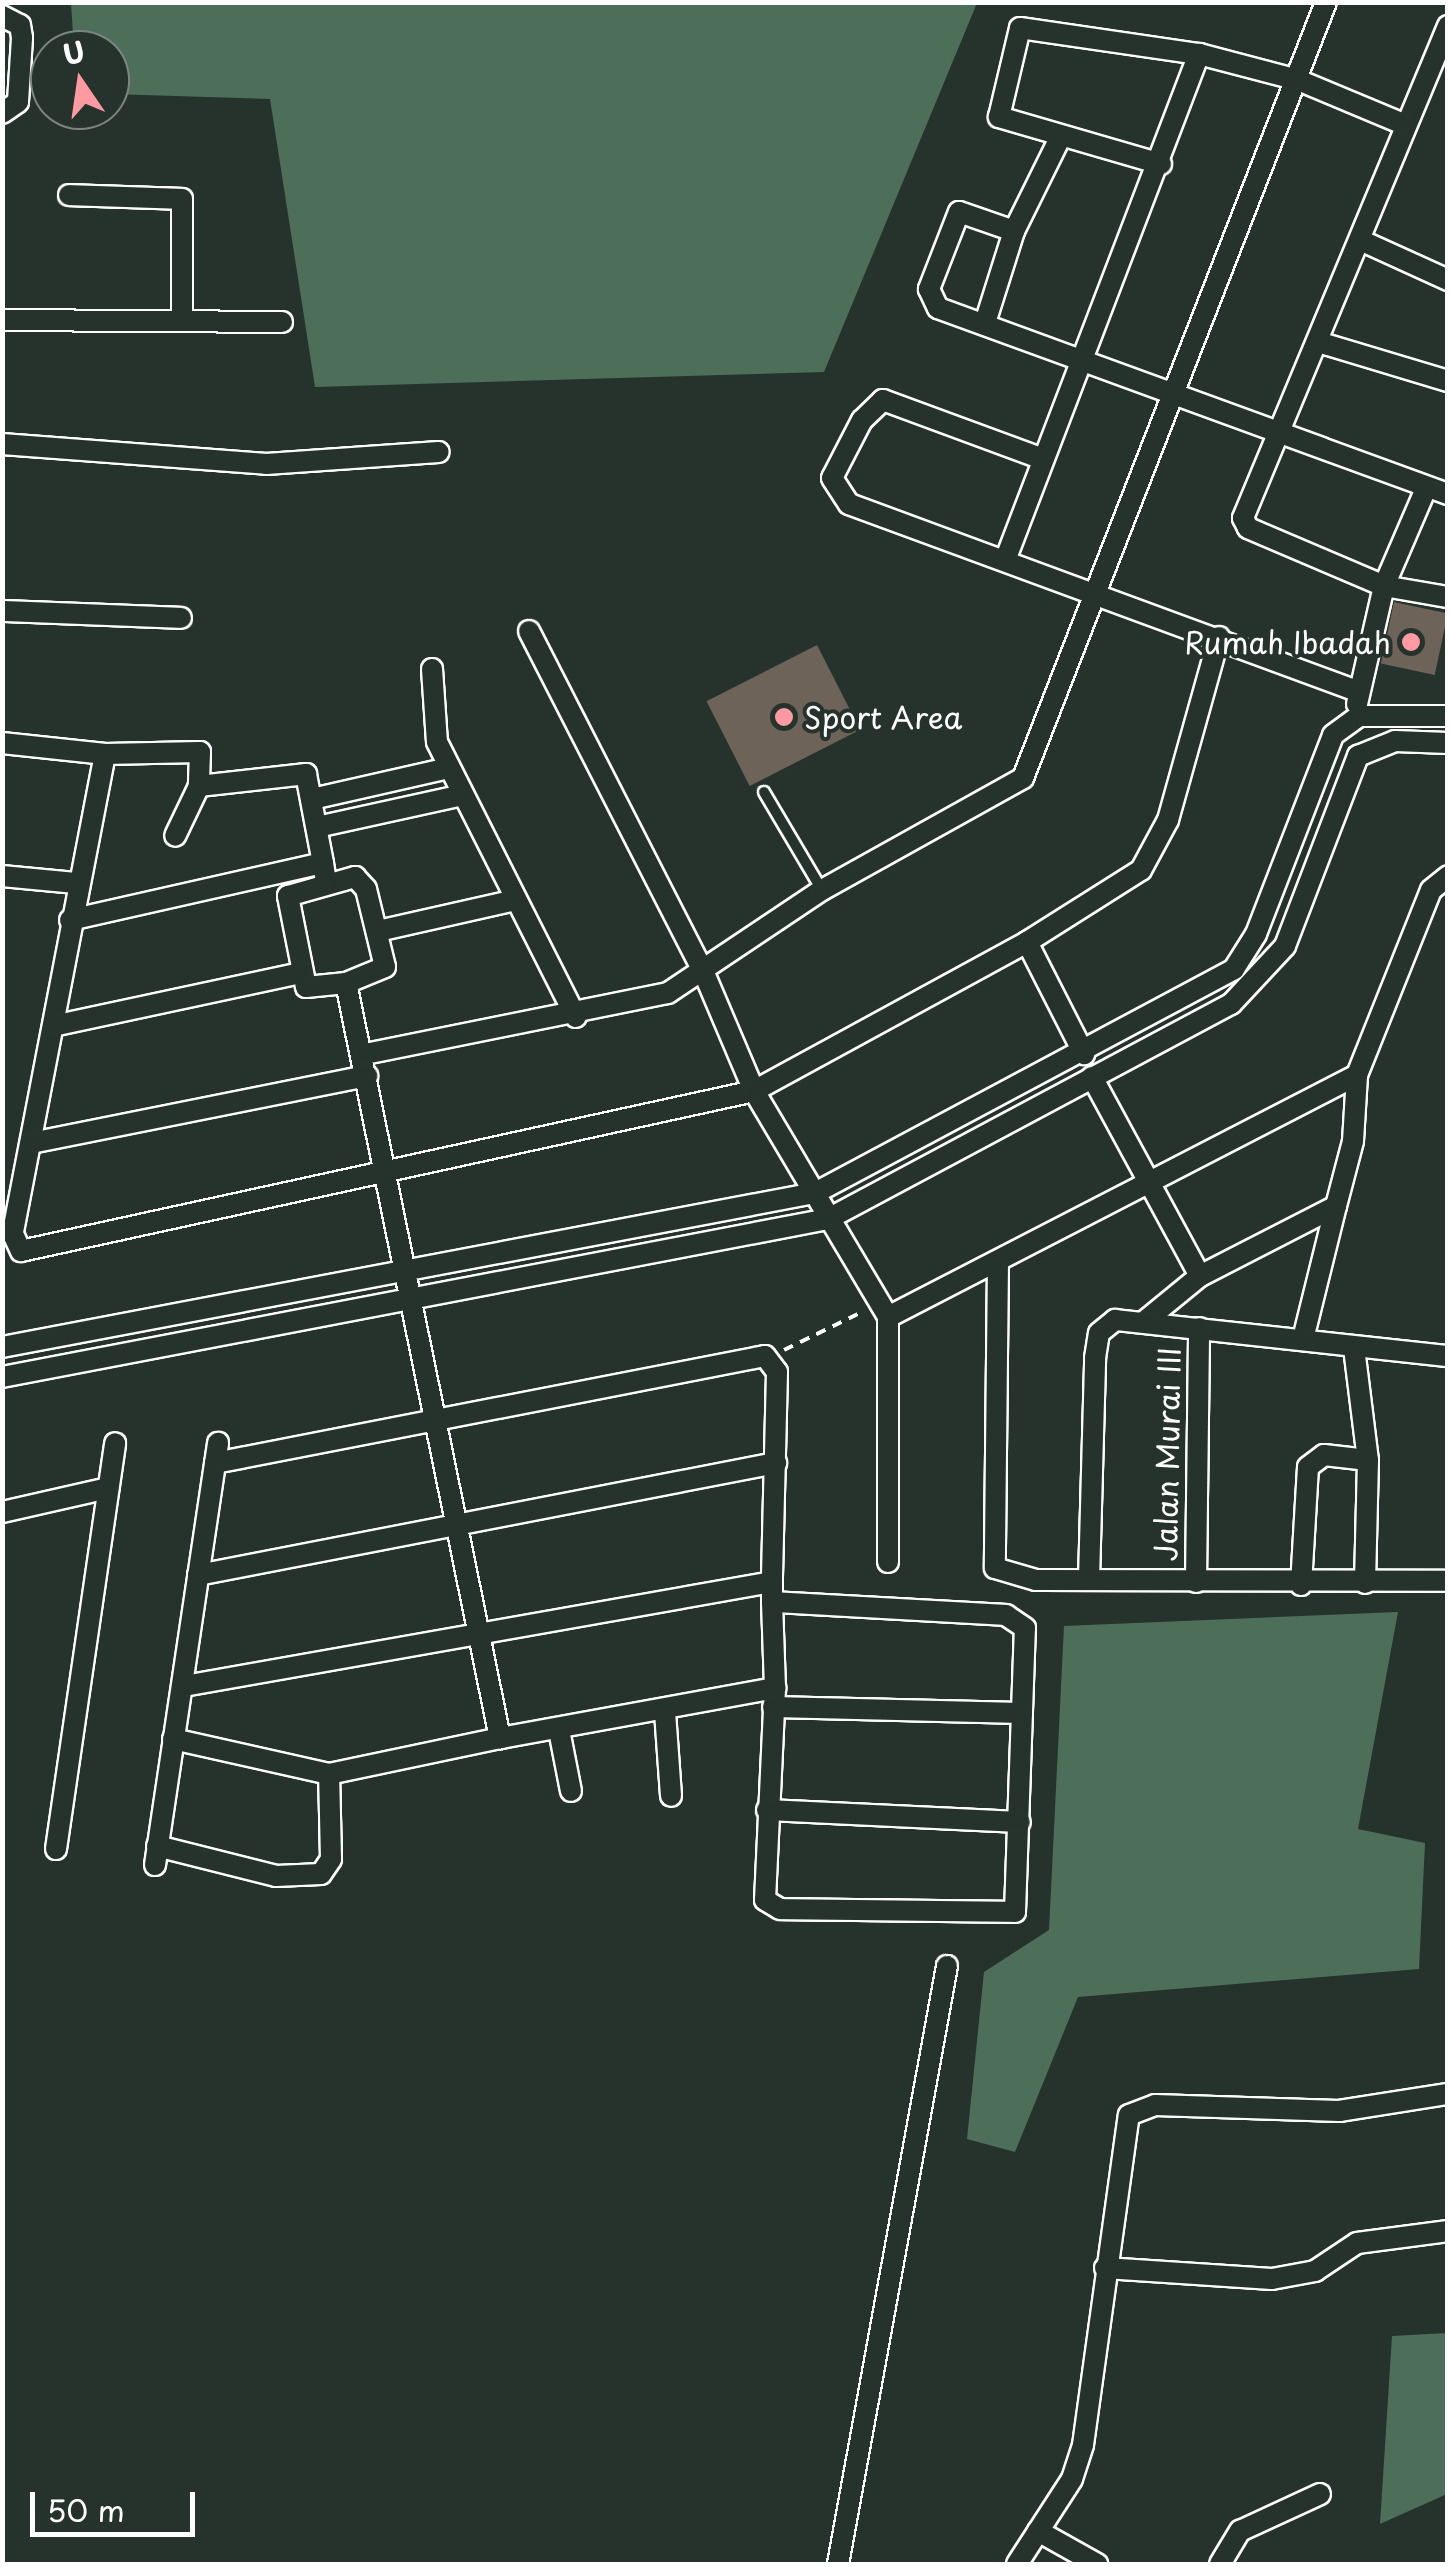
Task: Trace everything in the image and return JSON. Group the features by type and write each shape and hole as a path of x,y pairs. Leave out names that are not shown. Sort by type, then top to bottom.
{"street":[{"path":"364,1054 576,1017 668,993 822,890 1032,768 1096,590 1326,2"},
{"path":"2,16 20,25 22,38 18,102 2,112"},
{"path":"1448,26 1401,122 1360,240 1280,429 1246,526 1384,586 1448,597"},
{"path":"1161,164 1060,138 998,116 1020,28 1199,54 1298,80 1401,122"},
{"path":"1006,558 1161,164 1199,54"},
{"path":"985,323 1014,230 1060,138"},
{"path":"68,195 182,199 182,319"},
{"path":"1014,230 960,212 929,288 938,308 1080,363 1280,429 1425,491 1448,494"},
{"path":"1360,240 1448,280"},
{"path":"2,320 282,322"},
{"path":"1318,342 1448,381"},
{"path":"1043,459 883,400 862,420 832,478 849,504 1096,590 1354,690"},
{"path":"2,444 266,464 440,452"},
{"path":"1360,716 1354,690 1384,586 1425,491"},
{"path":"2,611 181,618"},
{"path":"529,631 704,972 754,1091 888,1317 888,1562"},
{"path":"105,754 76,883 58,1025 13,1234 21,1251 387,1175 754,1091 1027,942 1141,870 1168,820 1219,638"},
{"path":"432,669 429,708 448,768 576,1017"},
{"path":"2,1348 815,1193 1084,1054 1234,969 1248,950 1333,735 1360,716 1448,716"},
{"path":"2,1377 412,1303 828,1219 1231,1004 1272,966 1358,756 1395,741 1448,743"},
{"path":"2,743 105,754 196,750 199,786 175,836"},
{"path":"312,799 448,768"},
{"path":"199,786 306,774 325,873"},
{"path":"317,826 462,795"},
{"path":"70,920 325,873 363,881 385,967 346,983 312,988 301,974 288,896 325,873"},
{"path":"2,876 76,883"},
{"path":"1304,1339 1353,1141 1357,1074 1431,890 1448,876"},
{"path":"378,931 516,900"},
{"path":"1027,942 1084,1054"},
{"path":"58,1025 301,974"},
{"path":"346,983 483,1629 500,1738"},
{"path":"1127,1028 1142,1050"},
{"path":"888,1317 998,1262 1149,1176 1357,1074"},
{"path":"31,1143 367,1076"},
{"path":"1092,1077 1200,1276"},
{"path":"1145,1321 1200,1276 1336,1206"},
{"path":"998,1262 990,1558 1016,1576 1302,1584 1448,1582"},
{"path":"1089,1579 1099,1333 1115,1320 1448,1356"},
{"name":"Jalan Murai III","path":"1196,1582 1199,1328"},
{"path":"1354,1348 1368,1460 1365,1583"},
{"path":"184,1686 483,1629 772,1592 1006,1615 1029,1641 1022,1712 1018,1904 1010,1914 780,1909 761,1888 774,1698 772,1592 777,1372 765,1356 439,1420 216,1453 156,1856 276,1876 321,1874 331,1859 329,1774"},
{"path":"56,1849 116,1443"},
{"path":"1302,1584 1308,1467 1324,1455 1368,1460"},
{"path":"198,1576 776,1462"},
{"path":"3,1514 108,1488"},
{"path":"173,1739 329,1774 500,1738 774,1698 1022,1712"},
{"path":"665,1712 671,1796"},
{"path":"559,1730 571,1791"},
{"path":"768,1810 1020,1822"},
{"path":"838,2564 947,1966"},
{"path":"1017,2564 1083,2445 1128,2115 1139,2109 1339,2111 1448,2094"},
{"path":"1105,2268 1272,2279 1315,2272 1357,2242 1448,2231"},
{"path":"1220,2564 1240,2530 1320,2494"},
{"path":"1038,2531 1097,2564"}],"lane":[{"path":"764,792 822,890"}],"path":[{"path":"765,1356 828,1334 877,1297"}],"green space":[{"path":"71,2 977,3 824,372 315,387 270,99 130,95 130,30 73,30"},
{"path":"1398,1612 1358,1829 1425,1843 1419,1969 1078,1997 1015,2152 967,2139 984,1972 1049,1930 1064,1626"},
{"path":"1447,2333 1447,2494 1380,2524 1392,2336"}],"building":[{"name":"Rumah Ibadah","path":"1394,602 1448,613 1435,675 1381,664"},
{"name":"Sport Area","path":"817,645 860,730 750,786 707,701"}],"place":[{"name":"Rumah Ibadah","path":"1411,642"},
{"name":"Sport Area","path":"784,717"}]}
